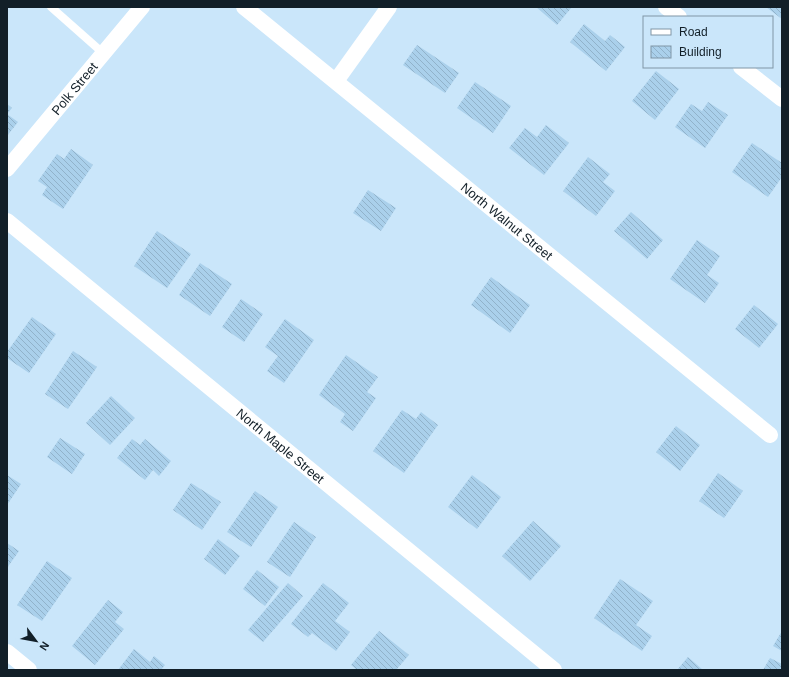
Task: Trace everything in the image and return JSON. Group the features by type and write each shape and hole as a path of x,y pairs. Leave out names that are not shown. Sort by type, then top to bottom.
{"street":[{"name":"Polk Street","path":"7,169 142,7"},
{"name":"North Walnut Street","path":"244,7 770,435"},
{"path":"336,81 389,7"},
{"path":"666,7 678,16"},
{"path":"742,68 782,99"},
{"name":"North Maple Street","path":"7,221 554,670"},
{"path":"7,652 29,670"}],"lane":[{"path":"51,7 103,53"}],"building":[{"path":"536,7 572,7 557,25"},
{"path":"766,7 782,7 782,19"},
{"path":"584,24 605,41 610,35 625,47 606,71 570,42"},
{"path":"417,45 459,73 445,93 403,65"},
{"path":"656,71 679,89 655,120 632,101"},
{"path":"475,82 511,106 493,133 457,108"},
{"path":"708,102 728,115 705,148 675,127 691,104 702,111"},
{"path":"7,104 12,108 7,114"},
{"path":"7,114 18,122 7,136"},
{"path":"546,125 569,143 544,175 509,148 525,128 537,137"},
{"path":"752,143 782,163 782,177 768,197 732,172"},
{"path":"71,149 93,165 63,209 42,195 47,187 38,181 57,154 64,159"},
{"path":"588,157 610,174 603,182 615,191 596,216 563,191"},
{"path":"368,190 396,208 381,231 353,213"},
{"path":"631,212 663,240 647,259 614,231"},
{"path":"157,231 191,254 167,288 134,266"},
{"path":"697,240 720,256 707,275 719,283 705,303 670,279"},
{"path":"200,263 232,284 210,316 179,295"},
{"path":"491,277 530,305 510,333 471,305"},
{"path":"241,299 263,314 244,342 222,327"},
{"path":"754,305 778,324 759,348 735,329"},
{"path":"32,317 56,334 29,373 7,358 7,352"},
{"path":"285,319 314,340 284,383 267,371 278,356 265,347"},
{"path":"73,351 97,367 68,409 45,394"},
{"path":"346,355 378,377 367,392 376,398 353,431 340,422 345,414 319,395"},
{"path":"111,396 135,418 110,445 86,423"},
{"path":"402,410 416,419 421,412 438,425 404,473 373,451"},
{"path":"676,426 700,445 680,471 656,452"},
{"path":"60,438 85,454 72,474 47,457"},
{"path":"132,439 140,445 145,439 171,461 159,476 153,470 145,480 117,458"},
{"path":"718,473 743,491 724,518 699,501"},
{"path":"7,475 21,484 7,505"},
{"path":"472,475 501,497 477,529 448,507"},
{"path":"191,483 221,502 202,530 173,510"},
{"path":"255,491 278,507 251,547 227,532"},
{"path":"533,521 561,546 530,581 502,556"},
{"path":"294,522 316,537 290,577 267,562"},
{"path":"218,539 240,556 225,575 204,559"},
{"path":"7,543 19,551 7,568"},
{"path":"47,561 72,578 42,621 17,605"},
{"path":"257,570 279,587 265,606 243,589"},
{"path":"620,579 653,601 636,625 652,636 642,651 594,618"},
{"path":"288,583 303,596 263,642 248,630"},
{"path":"323,583 349,603 335,621 350,632 336,651 312,633 308,637 291,624"},
{"path":"108,600 123,612 115,622 124,629 95,665 72,646"},
{"path":"379,631 409,655 396,670 357,670 351,665"},
{"path":"782,631 782,651 773,646"},
{"path":"134,649 150,662 154,656 165,665 161,670 118,670"},
{"path":"688,657 703,670 677,670"},
{"path":"770,658 782,664 782,670 763,670"}]}
